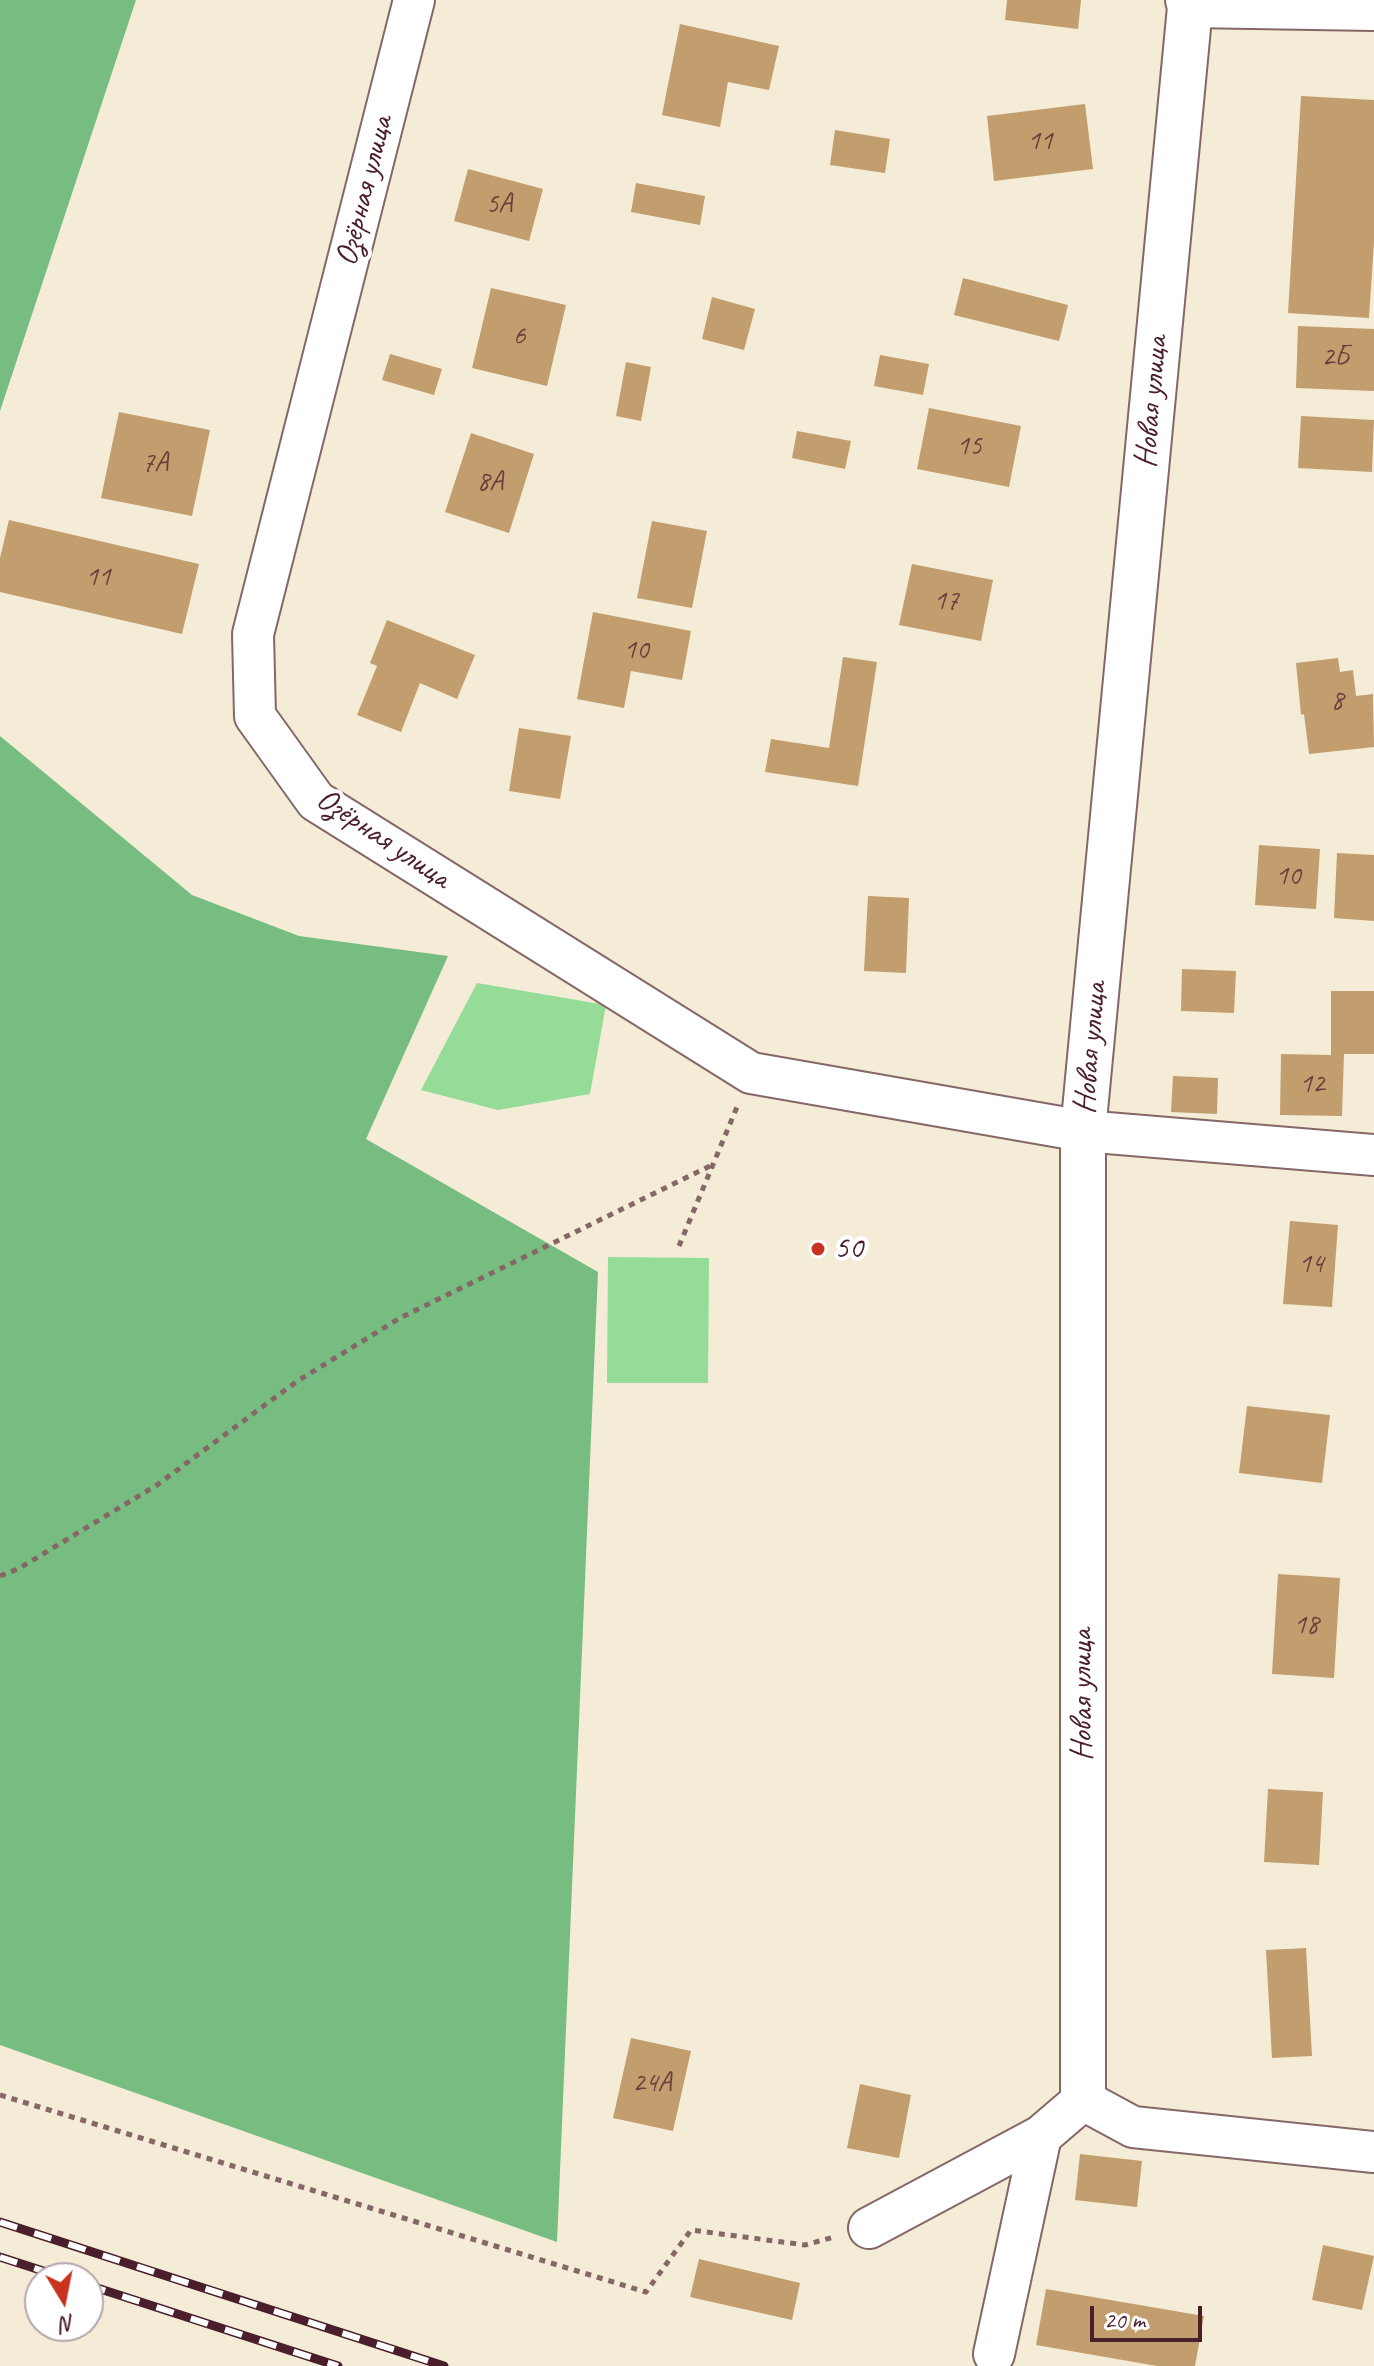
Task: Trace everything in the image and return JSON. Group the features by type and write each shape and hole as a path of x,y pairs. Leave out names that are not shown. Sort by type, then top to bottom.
{"street":[{"name":"Озёрная улица","path":"414,0 253,634 255,716 316,801 751,1073 1083,1131 1374,1155"},
{"path":"1189,3 1374,10"},
{"name":"Новая улица","path":"1083,2100 1083,1131 1189,3"},
{"path":"869,2228 1041,2136 1083,2100 1133,2127 1374,2152"},
{"path":"994,2354 1041,2136"}],"path":[{"path":"679,1246 751,1073"},
{"path":"0,1576 18,1569 157,1485 296,1382 400,1318 714,1164"},
{"path":"0,2095 646,2292 691,2230 805,2245 869,2228"}],"green space":[{"path":"0,0 136,0 0,411"},
{"path":"0,736 192,895 299,936 448,956 366,1139 598,1272 557,2242 0,2045"},
{"path":"477,983 606,1005 590,1094 498,1110 421,1090"},
{"path":"608,1257 709,1258 708,1383 607,1383"}],"building":[{"path":"1007,0 1081,0 1078,29 1005,20"},
{"path":"680,24 779,46 769,90 728,82 720,127 662,115"},
{"path":"1301,96 1374,100 1374,242 1369,318 1288,313"},
{"path":"1085,104 1093,169 994,181 987,116"},
{"path":"835,130 890,139 885,173 830,165"},
{"path":"468,169 543,189 529,241 454,221"},
{"path":"636,183 705,196 700,225 631,212"},
{"path":"963,278 1068,305 1059,341 954,315"},
{"path":"491,288 566,305 547,386 472,368"},
{"path":"712,297 755,309 744,350 702,339"},
{"path":"1298,326 1374,329 1374,391 1296,388"},
{"path":"390,354 442,369 434,395 382,380"},
{"path":"880,355 929,364 923,395 874,386"},
{"path":"626,362 651,367 641,421 616,416"},
{"path":"929,408 1021,426 1009,487 917,469"},
{"path":"119,412 210,430 192,516 101,498"},
{"path":"1301,416 1374,420 1372,472 1298,468"},
{"path":"797,431 851,441 845,469 792,458"},
{"path":"471,433 534,454 509,533 445,512"},
{"path":"9,520 199,564 182,634 0,592 0,558"},
{"path":"652,521 707,531 692,608 637,598"},
{"path":"912,564 993,580 981,641 899,625"},
{"path":"593,612 691,631 682,680 631,671 624,708 577,699"},
{"path":"387,620 475,655 457,699 420,683 401,732 357,715 377,666 370,663"},
{"path":"843,657 877,662 858,786 765,772 771,739 829,748"},
{"path":"1338,658 1340,672 1353,670 1356,696 1373,694 1374,747 1309,754 1304,714 1301,715 1296,663"},
{"path":"519,728 571,736 560,799 509,791"},
{"path":"1259,845 1320,849 1316,909 1255,905"},
{"path":"1337,853 1374,855 1374,921 1334,918"},
{"path":"868,896 909,898 906,973 864,971"},
{"path":"1182,969 1236,971 1234,1013 1181,1011"},
{"path":"1331,991 1374,991 1374,1054 1344,1054 1342,1116 1280,1115 1281,1054 1331,1055"},
{"path":"1173,1076 1218,1078 1217,1114 1171,1112"},
{"path":"1290,1221 1338,1225 1332,1307 1283,1304"},
{"path":"1247,1406 1330,1415 1322,1483 1239,1473"},
{"path":"1278,1574 1340,1578 1334,1678 1272,1674"},
{"path":"1268,1789 1323,1792 1319,1865 1264,1862"},
{"path":"1306,1948 1312,2056 1272,2058 1266,1950"},
{"path":"631,2038 691,2051 673,2131 613,2118"},
{"path":"860,2084 911,2095 899,2158 847,2148"},
{"path":"1080,2154 1142,2161 1137,2207 1075,2200"},
{"path":"1323,2245 1374,2256 1362,2310 1312,2300"},
{"path":"699,2259 800,2283 792,2320 690,2297"},
{"path":"1046,2289 1204,2316 1195,2366 1157,2366 1036,2345"}],"railway":[{"path":"0,2222 444,2366"},
{"path":"0,2257 24,2265"},
{"path":"104,2290 338,2366"}],"place":[{"name":"50","path":"818,1249"}]}
